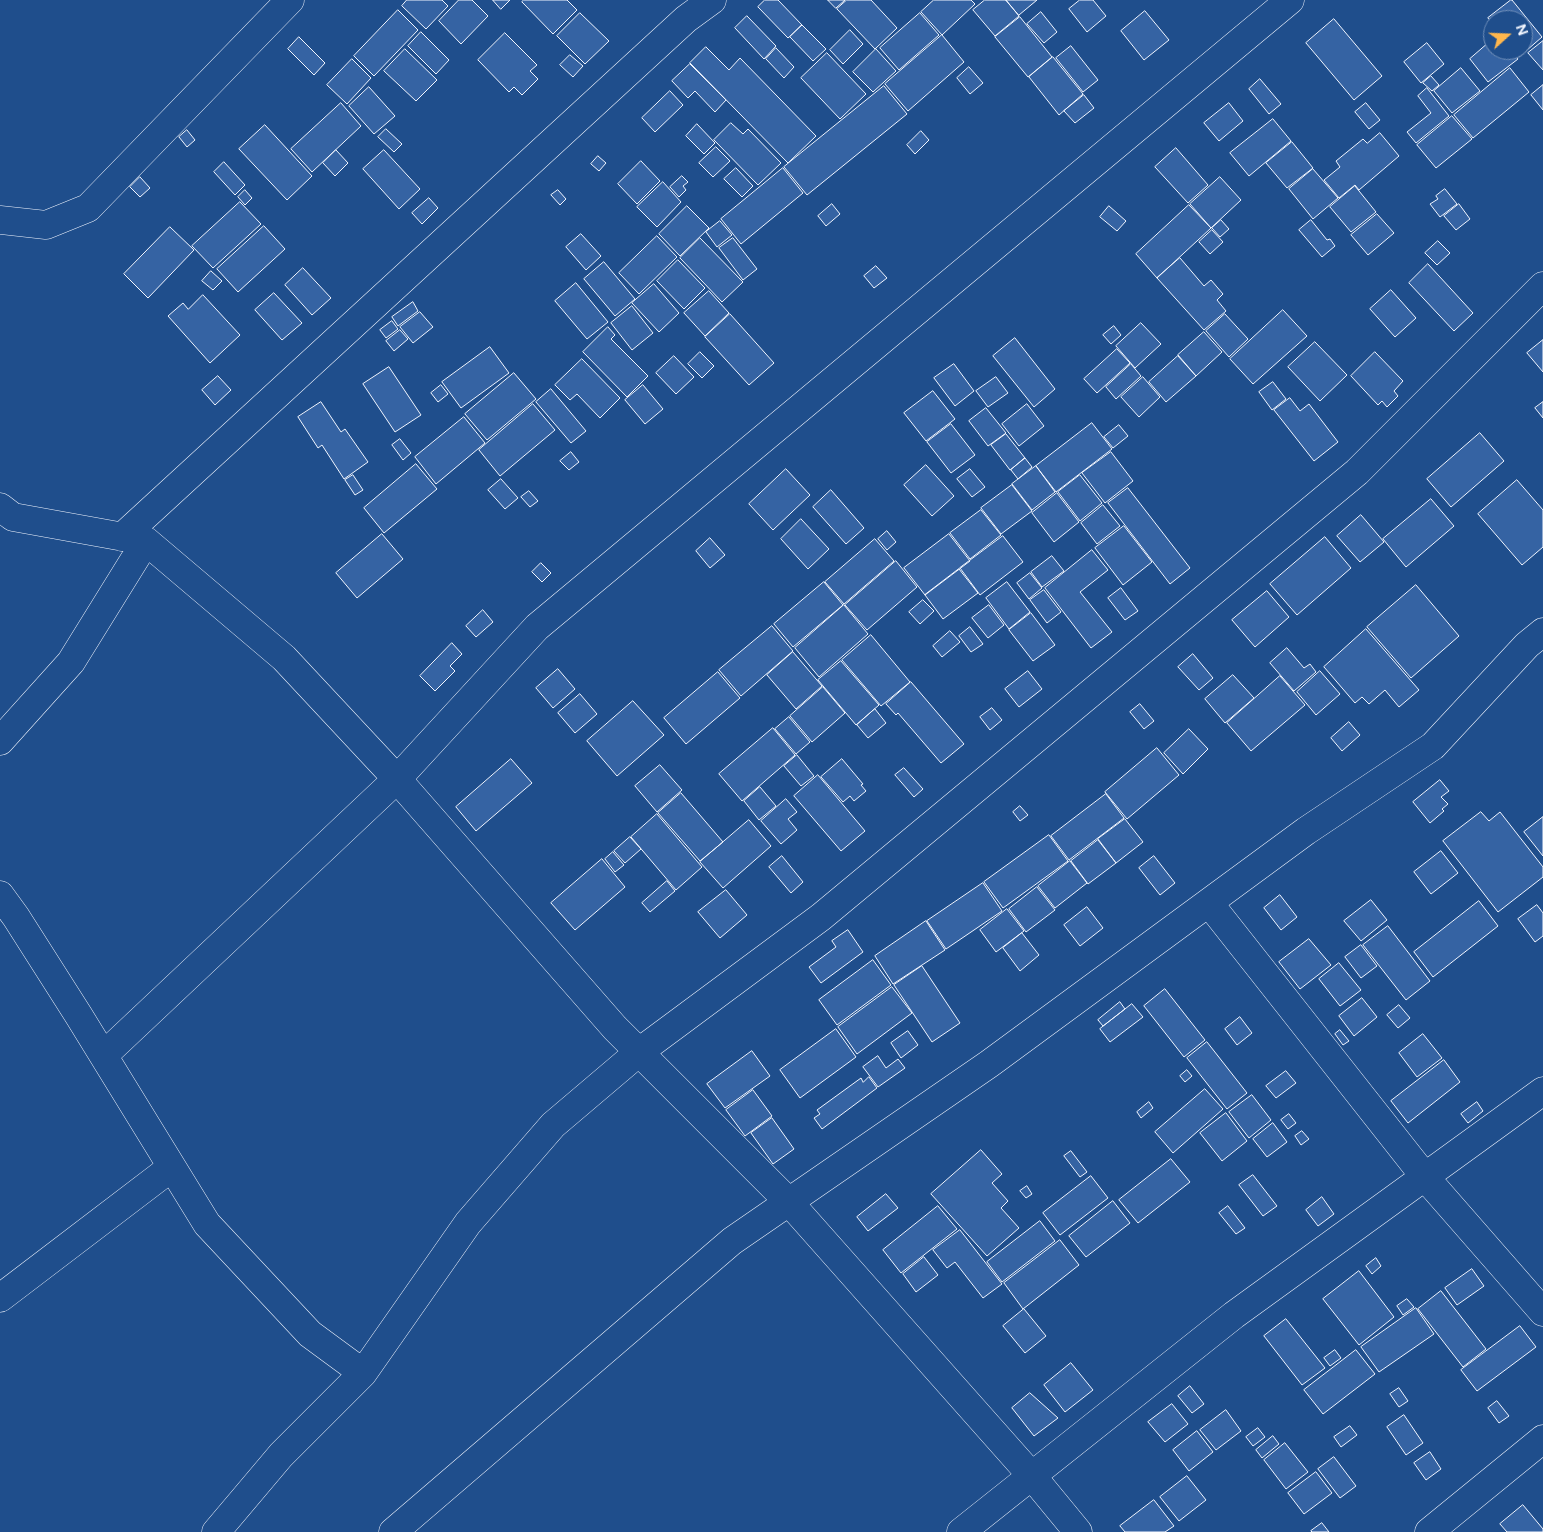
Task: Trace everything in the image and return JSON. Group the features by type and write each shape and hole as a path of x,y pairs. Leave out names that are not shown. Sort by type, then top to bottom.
{"street":[{"path":"0,220 46,225 88,208 290,0"},
{"path":"0,741 71,662 134,539 686,19 712,0"},
{"path":"104,1055 396,779 537,627 1290,0"},
{"path":"216,1532 281,1455 363,1373 468,1224 553,1125 639,1052 821,917 1357,472 1543,286"},
{"path":"0,507 13,517 134,539 284,658 396,779 615,1028 788,1202 1032,1476 1078,1532"},
{"path":"393,1532 732,1241 989,1064 1306,831 1433,746 1527,645 1543,632"},
{"path":"0,895 104,1055 207,1224 310,1334 363,1373"},
{"path":"1209,903 1425,1177 1543,1312"},
{"path":"961,1532 1234,1315 1543,1091"},
{"path":"0,1298 172,1167"},
{"path":"1429,1532 1543,1439"}],"building":[{"path":"407,0 442,0 448,6 426,29 402,6"},
{"path":"459,0 472,0 488,16 461,44 439,21"},
{"path":"493,0 510,0 501,9"},
{"path":"524,0 567,0 577,10 553,34 522,2"},
{"path":"765,0 778,0 802,25 788,38 758,7"},
{"path":"828,0 845,0 836,8"},
{"path":"847,0 871,0 897,28 875,49 837,9"},
{"path":"934,0 971,0 975,4 942,35 921,12"},
{"path":"985,0 1006,0 1019,16 995,36 973,10"},
{"path":"1006,0 1037,0 1019,15"},
{"path":"1080,0 1093,0 1106,16 1087,32 1069,9"},
{"path":"1512,0 1520,10 1498,10"},
{"path":"398,10 418,30 374,76 354,56"},
{"path":"1145,11 1169,40 1144,60 1121,31"},
{"path":"1041,12 1057,32 1044,43 1027,24"},
{"path":"580,13 609,41 585,64 557,36"},
{"path":"920,13 939,35 899,70 880,48"},
{"path":"747,16 776,46 764,59 735,28"},
{"path":"1020,17 1052,57 1028,77 995,37"},
{"path":"1334,19 1382,76 1354,100 1306,43"},
{"path":"802,25 826,49 813,61 790,37"},
{"path":"1533,26 1542,37 1533,45"},
{"path":"850,30 863,44 843,64 830,50"},
{"path":"421,32 449,60 436,74 408,46"},
{"path":"505,33 537,65 530,71 538,79 522,95 514,87 509,92 478,60"},
{"path":"942,35 964,62 908,111 885,84"},
{"path":"299,37 325,63 314,75 288,49"},
{"path":"1543,41 1543,70 1533,59 1533,49"},
{"path":"1427,43 1444,64 1421,83 1404,62"},
{"path":"1071,46 1098,80 1083,92 1056,58"},
{"path":"706,47 729,70 740,58 816,136 788,163 690,63"},
{"path":"776,48 794,67 784,78 766,59"},
{"path":"1483,48 1483,60 1517,60 1488,82 1470,59"},
{"path":"405,49 437,80 416,101 384,71"},
{"path":"876,49 896,71 873,92 853,72"},
{"path":"827,53 866,94 840,119 801,78"},
{"path":"570,55 583,66 573,77 560,65"},
{"path":"1053,57 1083,94 1059,115 1029,77"},
{"path":"352,59 371,78 347,104 327,85"},
{"path":"690,64 726,100 715,112 695,91 688,98 672,81"},
{"path":"969,67 983,83 970,94 957,78"},
{"path":"1461,68 1480,91 1452,113 1434,91"},
{"path":"1510,68 1529,92 1473,138 1454,115"},
{"path":"1431,76 1439,85 1432,91 1423,83"},
{"path":"1260,79 1281,104 1269,114 1249,89"},
{"path":"1543,85 1543,110 1531,95"},
{"path":"884,86 907,114 807,195 784,167"},
{"path":"369,87 395,116 374,134 349,106"},
{"path":"1427,88 1449,116 1416,143 1407,132 1431,113 1418,96"},
{"path":"670,91 683,105 655,132 642,118"},
{"path":"1084,95 1094,108 1075,123 1064,111"},
{"path":"341,103 361,126 312,172 291,149"},
{"path":"1229,103 1243,121 1219,141 1204,123"},
{"path":"1366,103 1380,120 1369,129 1355,112"},
{"path":"1452,116 1472,139 1436,168 1417,145"},
{"path":"1273,119 1291,141 1249,176 1230,153"},
{"path":"731,123 743,134 748,129 781,163 758,185 714,140"},
{"path":"697,124 715,143 704,154 686,136"},
{"path":"265,125 312,176 287,200 239,149"},
{"path":"386,129 402,144 394,152 378,137"},
{"path":"187,130 195,140 187,147 179,137"},
{"path":"921,131 929,140 915,154 907,145"},
{"path":"1380,133 1399,156 1359,190 1355,185 1339,198 1324,180 1340,167 1336,161 1363,139 1367,143"},
{"path":"1292,142 1313,168 1287,188 1266,163"},
{"path":"716,147 730,161 713,177 699,163"},
{"path":"1176,148 1208,185 1188,203 1155,167"},
{"path":"336,150 348,163 335,176 323,163"},
{"path":"384,150 420,189 399,209 363,169"},
{"path":"598,156 606,163 599,171 591,164"},
{"path":"641,161 660,181 637,204 618,184"},
{"path":"224,162 245,185 235,195 214,172"},
{"path":"736,168 753,186 742,197 724,179"},
{"path":"783,168 803,193 741,244 721,219"},
{"path":"1313,169 1338,198 1313,219 1289,189"},
{"path":"682,176 688,182 683,186 686,190 679,197 670,187"},
{"path":"140,177 150,188 140,197 130,187"},
{"path":"1220,177 1241,200 1211,228 1190,204"},
{"path":"663,182 681,202 657,227 637,207"},
{"path":"1355,186 1376,212 1351,232 1330,207"},
{"path":"1445,189 1457,204 1440,217 1430,204 1438,199 1436,196"},
{"path":"245,190 252,198 245,205 238,197"},
{"path":"558,190 566,199 560,205 551,195"},
{"path":"429,198 438,208 422,224 412,213"},
{"path":"240,202 261,224 213,268 192,246"},
{"path":"832,204 840,214 826,226 818,216"},
{"path":"1459,204 1470,219 1456,230 1444,216"},
{"path":"1189,205 1211,228 1157,278 1136,254"},
{"path":"687,206 709,228 680,256 659,234"},
{"path":"1109,206 1126,221 1117,231 1100,217"},
{"path":"1377,214 1394,233 1368,255 1351,235"},
{"path":"1221,220 1229,229 1220,237 1212,228"},
{"path":"1311,220 1327,240 1330,239 1335,246 1322,257 1299,230"},
{"path":"720,221 732,235 717,247 706,232"},
{"path":"264,226 285,249 238,292 217,269"},
{"path":"170,227 194,250 148,298 124,274"},
{"path":"1212,230 1223,242 1210,254 1199,242"},
{"path":"581,234 601,256 586,270 566,247"},
{"path":"657,236 677,257 639,294 619,273"},
{"path":"700,238 743,282 722,302 680,258"},
{"path":"733,238 757,269 743,280 719,248"},
{"path":"1438,241 1450,253 1437,265 1425,253"},
{"path":"1180,258 1204,286 1211,280 1223,294 1217,300 1226,311 1204,330 1157,278"},
{"path":"678,260 705,288 684,309 657,281"},
{"path":"604,262 635,299 615,316 584,279"},
{"path":"1428,264 1473,313 1454,331 1409,283"},
{"path":"876,266 887,278 874,288 864,276"},
{"path":"303,268 331,298 312,315 285,285"},
{"path":"211,271 222,281 213,290 202,281"},
{"path":"576,283 608,322 587,339 555,301"},
{"path":"654,284 679,313 659,332 632,303"},
{"path":"1391,290 1416,318 1395,337 1370,309"},
{"path":"709,291 729,313 705,336 684,313"},
{"path":"274,293 302,323 282,340 255,310"},
{"path":"203,295 240,335 210,363 168,316 183,303 188,309"},
{"path":"413,302 418,311 398,326 392,317"},
{"path":"632,306 653,333 632,350 611,323"},
{"path":"1283,310 1307,336 1253,384 1230,359"},
{"path":"420,312 433,327 413,343 400,327"},
{"path":"730,314 774,363 749,385 705,337"},
{"path":"1225,314 1248,339 1229,357 1206,331"},
{"path":"392,321 398,329 386,338 380,330"},
{"path":"1141,323 1161,344 1135,368 1116,346"},
{"path":"1114,326 1121,335 1111,344 1103,335"},
{"path":"608,327 615,335 611,339 648,376 627,397 583,352"},
{"path":"400,330 408,339 394,351 386,341"},
{"path":"1204,332 1222,352 1196,376 1178,355"},
{"path":"1015,338 1055,389 1034,407 993,356"},
{"path":"1543,340 1543,372 1527,353"},
{"path":"1315,342 1347,375 1320,401 1288,367"},
{"path":"490,347 509,373 461,408 442,382"},
{"path":"1117,349 1130,363 1097,393 1084,379"},
{"path":"700,352 714,366 702,378 688,364"},
{"path":"1375,352 1403,381 1394,391 1398,396 1387,407 1382,401 1378,405 1351,376"},
{"path":"674,356 694,377 676,394 656,373"},
{"path":"1178,356 1196,376 1166,402 1149,382"},
{"path":"582,359 620,398 600,418 577,394 570,400 555,385"},
{"path":"954,364 974,391 955,406 934,378"},
{"path":"1131,364 1141,376 1116,399 1106,387"},
{"path":"389,367 421,415 395,432 363,384"},
{"path":"514,373 536,399 487,440 465,414"},
{"path":"218,376 231,390 215,405 202,390"},
{"path":"996,377 1008,393 988,407 976,391"},
{"path":"1143,377 1160,397 1139,417 1121,397"},
{"path":"1273,382 1286,399 1272,410 1259,392"},
{"path":"441,385 448,394 438,402 431,393"},
{"path":"643,385 663,409 645,424 625,400"},
{"path":"551,389 586,431 571,443 536,402"},
{"path":"933,391 955,419 926,441 904,413"},
{"path":"1290,398 1300,411 1309,404 1338,442 1314,461 1274,410"},
{"path":"321,402 341,432 345,429 368,462 344,479 322,445 318,448 298,417"},
{"path":"1543,402 1543,418 1535,408"},
{"path":"533,404 555,430 500,476 479,450"},
{"path":"1027,404 1044,426 1019,446 1002,424"},
{"path":"986,408 1006,433 988,446 969,421"},
{"path":"464,417 485,443 436,484 415,457"},
{"path":"1092,423 1112,449 1056,492 1036,466"},
{"path":"951,424 975,455 951,473 927,442"},
{"path":"1119,425 1128,436 1113,448 1104,437"},
{"path":"1480,433 1504,461 1451,507 1427,479"},
{"path":"1006,434 1025,458 1010,470 991,445"},
{"path":"400,439 411,453 403,460 392,445"},
{"path":"571,452 579,462 569,470 560,461"},
{"path":"1111,452 1133,481 1105,503 1082,473"},
{"path":"1025,458 1032,467 1018,479 1011,470"},
{"path":"416,464 437,489 384,533 364,508"},
{"path":"926,465 954,496 932,516 904,485"},
{"path":"1036,466 1055,492 1032,510 1012,484"},
{"path":"786,469 810,495 773,530 749,504"},
{"path":"970,469 985,487 972,497 957,479"},
{"path":"353,475 363,490 355,495 345,480"},
{"path":"1080,475 1102,503 1080,521 1058,492"},
{"path":"501,479 518,498 505,509 488,490"},
{"path":"1517,480 1543,510 1543,547 1522,565 1478,514"},
{"path":"1012,485 1032,511 1001,534 981,508"},
{"path":"1128,488 1190,568 1170,584 1108,503"},
{"path":"831,490 864,528 846,544 813,507"},
{"path":"529,491 538,501 530,507 521,497"},
{"path":"1057,493 1079,522 1054,542 1032,513"},
{"path":"1431,499 1454,526 1406,567 1383,539"},
{"path":"1103,505 1120,526 1097,544 1081,523"},
{"path":"981,510 1001,535 970,559 950,533"},
{"path":"1361,515 1384,542 1360,562 1337,536"},
{"path":"801,519 829,549 808,569 781,539"},
{"path":"1124,526 1152,562 1123,585 1095,548"},
{"path":"887,531 896,542 887,550 878,539"},
{"path":"382,534 403,559 357,598 336,573"},
{"path":"949,534 970,561 925,595 904,568"},
{"path":"1003,536 1023,562 980,595 960,568"},
{"path":"1325,537 1351,568 1297,615 1270,584"},
{"path":"710,538 725,555 710,568 696,551"},
{"path":"875,539 894,561 844,604 825,582"},
{"path":"1092,550 1108,570 1080,592 1112,632 1091,648 1045,588"},
{"path":"1052,556 1064,571 1042,587 1031,572"},
{"path":"896,561 917,587 867,630 845,605"},
{"path":"541,563 551,573 542,582 532,572"},
{"path":"959,569 978,593 943,619 925,595"},
{"path":"1030,573 1042,588 1029,599 1017,583"},
{"path":"824,582 843,605 793,647 774,624"},
{"path":"1007,582 1030,612 1009,629 986,598"},
{"path":"1416,585 1459,636 1411,678 1367,627"},
{"path":"1121,588 1138,611 1125,620 1108,598"},
{"path":"1044,590 1061,612 1047,623 1030,600"},
{"path":"1267,591 1289,617 1255,647 1232,620"},
{"path":"923,600 934,611 920,624 909,612"},
{"path":"844,605 868,634 819,677 795,648"},
{"path":"989,605 1004,625 988,638 972,618"},
{"path":"483,610 493,622 476,637 466,626"},
{"path":"1031,613 1055,645 1033,661 1009,630"},
{"path":"772,626 793,651 741,696 719,670"},
{"path":"970,627 983,644 971,652 959,636"},
{"path":"1366,629 1419,690 1399,707 1385,690 1369,704 1362,697 1355,703 1324,667"},
{"path":"950,631 960,642 942,657 933,646"},
{"path":"871,635 910,682 881,706 842,660"},
{"path":"452,643 462,654 450,666 455,671 435,691 420,676"},
{"path":"1287,648 1304,668 1310,664 1316,672 1294,691 1270,663"},
{"path":"793,652 822,686 796,709 767,675"},
{"path":"1193,654 1213,678 1199,690 1178,667"},
{"path":"841,661 879,705 856,725 818,680"},
{"path":"558,669 575,689 553,708 536,688"},
{"path":"1028,671 1042,689 1019,707 1005,689"},
{"path":"1320,671 1340,694 1316,715 1297,692"},
{"path":"718,672 740,698 686,744 664,718"},
{"path":"1233,675 1254,698 1225,723 1205,699"},
{"path":"1280,676 1305,705 1251,751 1227,723"},
{"path":"911,682 964,744 941,763 898,713 896,715 886,704"},
{"path":"823,687 845,713 812,742 790,716"},
{"path":"580,694 597,714 575,733 558,713"},
{"path":"633,701 664,735 617,776 587,741"},
{"path":"1140,704 1154,721 1144,729 1130,712"},
{"path":"992,708 1002,720 990,730 980,717"},
{"path":"875,709 886,723 868,738 857,725"},
{"path":"789,717 810,742 796,754 775,729"},
{"path":"1349,722 1360,735 1342,751 1331,738"},
{"path":"773,728 795,755 742,801 719,774"},
{"path":"1189,729 1208,749 1183,774 1164,753"},
{"path":"1157,748 1179,775 1127,819 1105,792"},
{"path":"797,755 814,776 801,786 784,766"},
{"path":"511,759 532,783 476,831 456,807"},
{"path":"842,759 863,784 861,785 866,791 854,801 850,796 843,802 821,777"},
{"path":"660,765 682,790 657,812 635,786"},
{"path":"904,768 923,789 914,797 895,775"},
{"path":"818,775 865,831 841,851 794,796"},
{"path":"1440,780 1449,791 1441,797 1448,804 1442,809 1444,811 1430,823 1413,802"},
{"path":"760,787 776,806 759,820 744,801"},
{"path":"681,793 723,842 700,861 658,813"},
{"path":"1106,794 1124,818 1069,860 1051,836"},
{"path":"786,799 797,812 788,819 797,830 781,844 761,821"},
{"path":"1020,806 1028,815 1020,821 1013,812"},
{"path":"1481,812 1489,821 1500,812 1543,867 1543,877 1498,912 1443,841"},
{"path":"657,814 702,867 676,890 631,837"},
{"path":"1543,817 1543,856 1524,832"},
{"path":"1125,819 1143,842 1116,863 1098,839"},
{"path":"749,820 771,846 723,888 700,862"},
{"path":"1049,835 1068,861 1003,908 984,882"},
{"path":"630,837 641,849 625,863 614,851"},
{"path":"1098,840 1116,863 1088,884 1071,861"},
{"path":"1441,851 1458,873 1431,894 1414,872"},
{"path":"613,852 624,865 615,872 605,859"},
{"path":"782,856 803,882 791,893 769,867"},
{"path":"1154,856 1175,883 1160,895 1139,868"},
{"path":"602,859 625,887 575,930 551,903"},
{"path":"1070,861 1087,883 1055,908 1038,886"},
{"path":"667,881 675,891 650,912 642,903"},
{"path":"983,883 1002,911 946,949 927,921"},
{"path":"1037,887 1055,910 1026,932 1009,909"},
{"path":"726,890 747,915 720,938 698,912"},
{"path":"1280,895 1297,917 1281,930 1264,908"},
{"path":"1371,900 1387,920 1361,941 1344,921"},
{"path":"1479,901 1498,926 1433,977 1414,952"},
{"path":"1537,905 1543,913 1543,936 1535,942 1518,919"},
{"path":"1087,907 1103,928 1080,946 1064,925"},
{"path":"1007,909 1024,931 996,952 980,930"},
{"path":"926,921 945,950 893,984 875,956"},
{"path":"1388,926 1430,981 1406,1000 1363,945"},
{"path":"848,930 863,952 821,983 809,967 836,947 832,941"},
{"path":"1022,933 1039,955 1020,971 1003,948"},
{"path":"1309,939 1331,965 1300,989 1279,962"},
{"path":"1361,945 1377,966 1361,978 1345,957"},
{"path":"873,960 891,985 837,1025 819,1000"},
{"path":"1339,963 1361,990 1340,1006 1319,979"},
{"path":"922,966 960,1023 932,1042 894,985"},
{"path":"892,987 912,1013 857,1054 838,1027"},
{"path":"1165,989 1205,1040 1184,1057 1144,1006"},
{"path":"1362,998 1377,1017 1354,1036 1339,1016"},
{"path":"1120,1002 1125,1009 1103,1026 1098,1020"},
{"path":"1132,1004 1143,1017 1110,1042 1100,1029"},
{"path":"1399,1005 1410,1018 1398,1028 1387,1015"},
{"path":"1240,1017 1252,1033 1237,1045 1225,1029"},
{"path":"836,1029 856,1057 800,1098 780,1070"},
{"path":"1340,1030 1349,1041 1343,1045 1335,1034"},
{"path":"908,1031 918,1045 901,1058 891,1043"},
{"path":"1423,1034 1442,1058 1417,1077 1399,1053"},
{"path":"1207,1042 1247,1093 1227,1109 1187,1058"},
{"path":"752,1051 770,1076 725,1108 707,1084"},
{"path":"878,1056 886,1068 898,1059 905,1068 878,1087 863,1067"},
{"path":"1444,1060 1460,1082 1408,1123 1391,1101"},
{"path":"1187,1070 1192,1076 1185,1082 1180,1076"},
{"path":"1286,1071 1296,1083 1276,1098 1266,1086"},
{"path":"869,1077 877,1088 822,1129 814,1118 820,1114 817,1110 861,1078 863,1082"},
{"path":"1205,1089 1223,1109 1173,1153 1155,1132"},
{"path":"753,1090 772,1116 745,1136 726,1110"},
{"path":"1252,1095 1271,1120 1249,1138 1229,1112"},
{"path":"1149,1102 1153,1108 1141,1118 1137,1112"},
{"path":"1477,1102 1483,1111 1468,1123 1461,1114"},
{"path":"1226,1113 1247,1141 1222,1161 1200,1133"},
{"path":"1289,1114 1296,1123 1288,1129 1281,1120"},
{"path":"772,1118 794,1149 773,1164 751,1133"},
{"path":"1273,1123 1287,1142 1267,1157 1253,1139"},
{"path":"1302,1131 1309,1139 1301,1145 1295,1136"},
{"path":"981,1150 1002,1174 992,1183 1008,1201 1001,1208 1019,1228 987,1256 931,1194"},
{"path":"1071,1151 1087,1172 1080,1177 1064,1156"},
{"path":"1171,1159 1190,1182 1138,1223 1119,1200"},
{"path":"1253,1175 1277,1206 1263,1216 1239,1185"},
{"path":"1091,1176 1108,1198 1060,1235 1043,1213"},
{"path":"1027,1186 1032,1194 1026,1198 1020,1191"},
{"path":"886,1194 898,1208 868,1231 857,1217"},
{"path":"1322,1197 1334,1214 1318,1226 1306,1210"},
{"path":"1113,1201 1130,1223 1086,1257 1069,1236"},
{"path":"938,1206 957,1229 901,1273 883,1250"},
{"path":"1228,1206 1245,1228 1236,1234 1219,1213"},
{"path":"1040,1221 1055,1241 1002,1282 987,1262"},
{"path":"960,1230 1002,1284 983,1298 955,1262 947,1268 933,1250"},
{"path":"1060,1240 1079,1265 1023,1309 1004,1283"},
{"path":"924,1257 938,1275 916,1292 903,1274"},
{"path":"1376,1258 1381,1266 1372,1274 1366,1266"},
{"path":"1472,1269 1484,1286 1457,1305 1445,1288"},
{"path":"1359,1271 1394,1317 1359,1345 1323,1299"},
{"path":"1441,1291 1486,1349 1463,1367 1418,1309"},
{"path":"1407,1299 1414,1307 1403,1315 1397,1306"},
{"path":"1416,1308 1434,1334 1379,1372 1361,1347"},
{"path":"1024,1309 1046,1336 1025,1353 1003,1326"},
{"path":"1286,1319 1325,1368 1302,1385 1264,1336"},
{"path":"1520,1326 1536,1347 1477,1391 1461,1370"},
{"path":"1335,1350 1341,1358 1330,1366 1324,1358"},
{"path":"1356,1350 1375,1374 1323,1414 1304,1390"},
{"path":"1071,1363 1093,1390 1065,1412 1044,1385"},
{"path":"1190,1386 1204,1404 1192,1413 1178,1396"},
{"path":"1399,1388 1408,1401 1399,1407 1390,1394"},
{"path":"1030,1393 1058,1418 1034,1436 1012,1408"},
{"path":"1497,1401 1509,1416 1499,1423 1488,1408"},
{"path":"1172,1404 1188,1424 1165,1442 1148,1422"},
{"path":"1226,1410 1241,1431 1216,1450 1200,1430"},
{"path":"1404,1415 1423,1443 1406,1455 1387,1427"},
{"path":"1350,1426 1357,1435 1341,1447 1334,1437"},
{"path":"1258,1428 1265,1437 1253,1446 1246,1437"},
{"path":"1197,1431 1213,1452 1189,1471 1173,1450"},
{"path":"1273,1436 1279,1444 1262,1458 1256,1450"},
{"path":"1285,1443 1308,1472 1286,1489 1264,1460"},
{"path":"1430,1452 1441,1469 1426,1480 1414,1463"},
{"path":"1334,1457 1356,1486 1340,1498 1318,1469"},
{"path":"1316,1472 1332,1493 1304,1514 1288,1493"},
{"path":"1187,1476 1206,1500 1179,1521 1160,1497"},
{"path":"1154,1500 1174,1526 1165,1532 1125,1532 1120,1526"},
{"path":"1523,1505 1543,1529 1543,1532 1507,1532 1500,1524"},
{"path":"1322,1523 1329,1532 1311,1531"}]}
